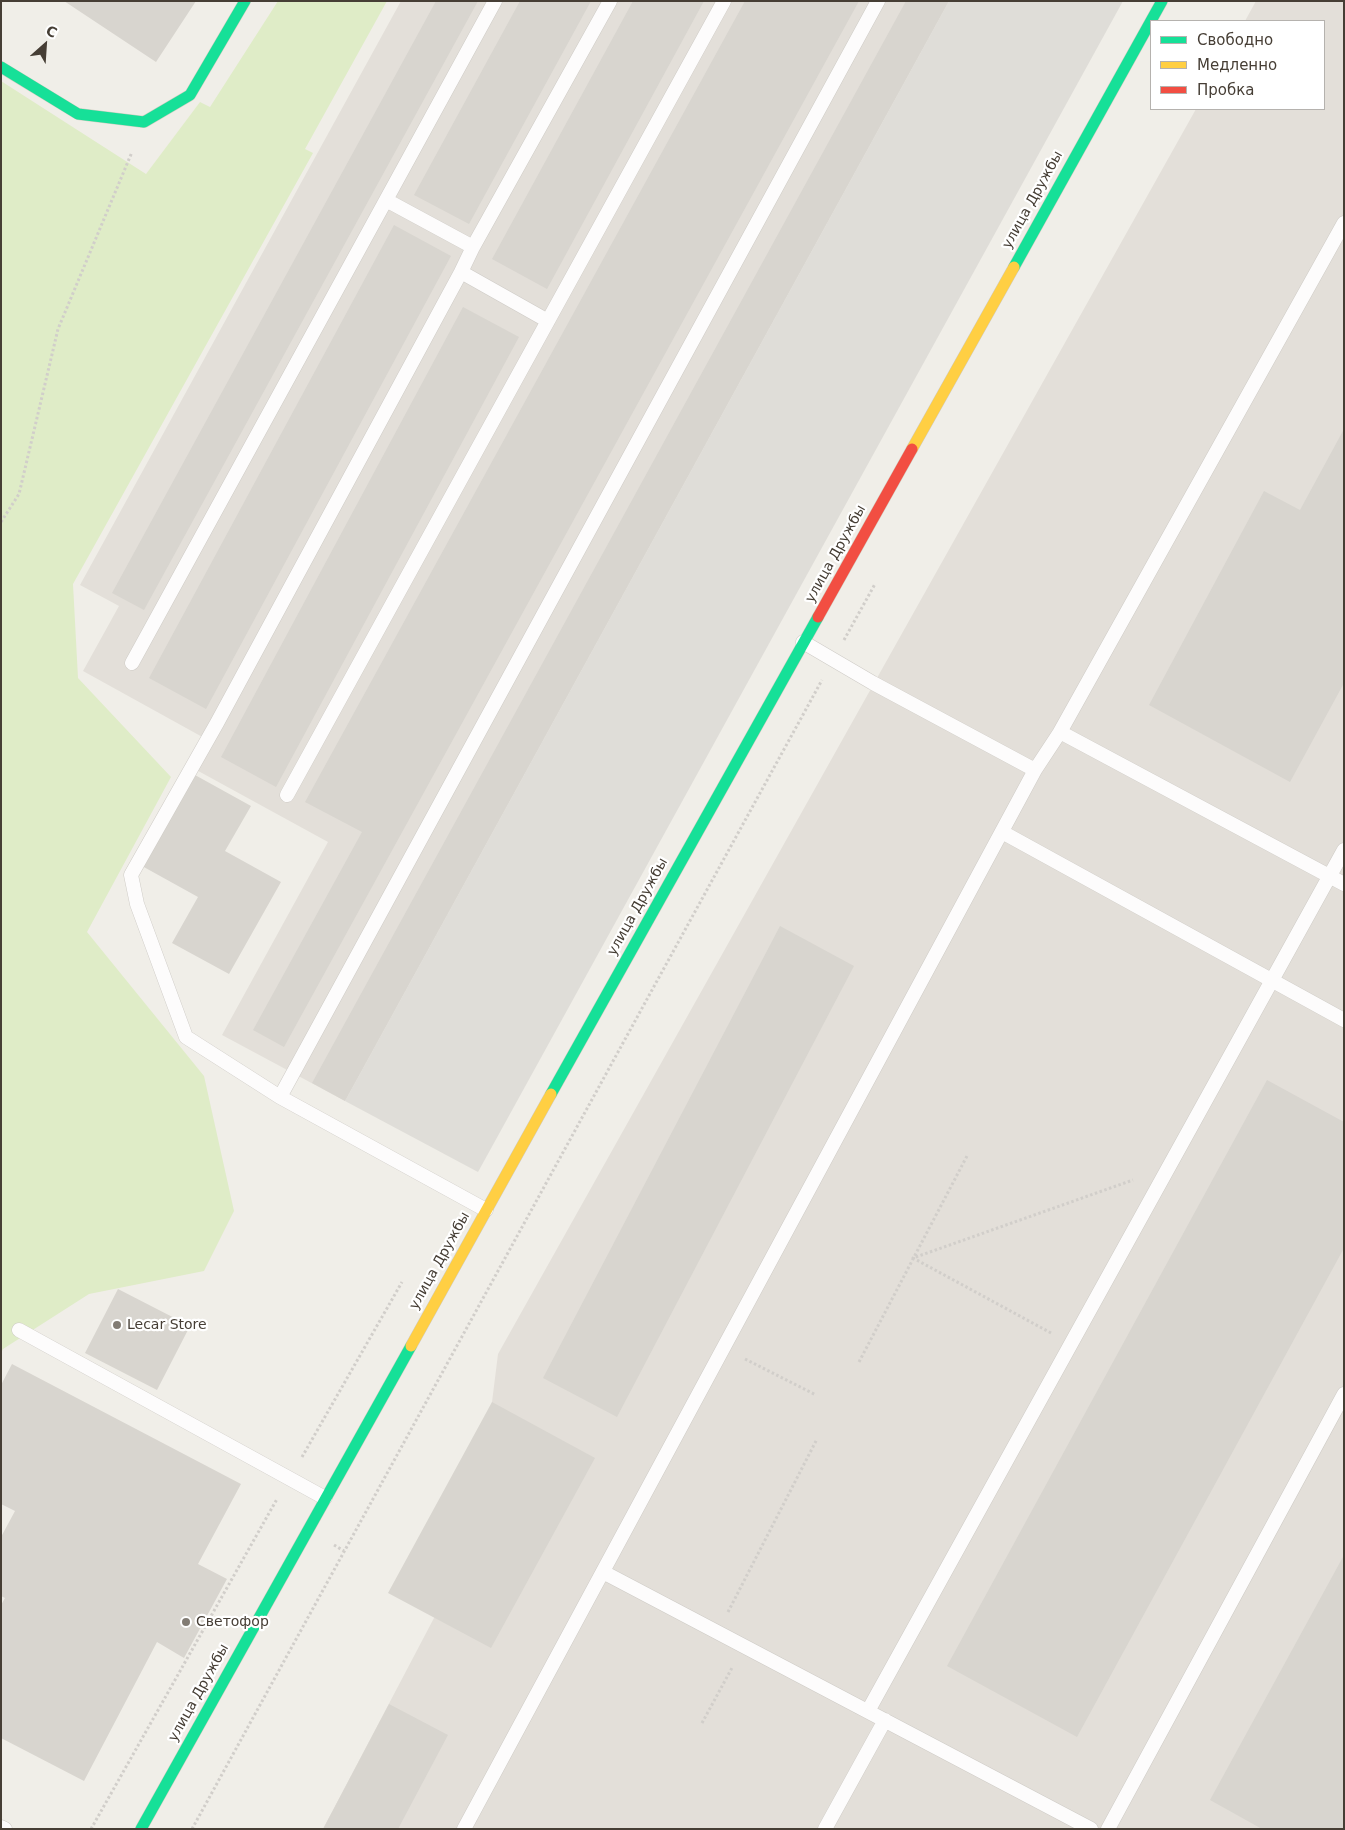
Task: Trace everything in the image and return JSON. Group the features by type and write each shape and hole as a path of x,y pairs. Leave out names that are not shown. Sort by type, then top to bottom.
{"street":[{"path":"1,67 78,114 144,122 190,95 245,1"},
{"name":"улица Дружбы","path":"1151,20 1162,1"},
{"name":"улица Дружбы","path":"141,1829 1150,22"}],"lane":[{"path":"132,663 495,1"},
{"path":"486,1210 280,1097 186,1037 137,904 131,875 222,714 473,247 610,1"},
{"path":"286,795 724,1"},
{"path":"280,1097 878,1"},
{"path":"386,200 473,247"},
{"path":"464,1829 1035,770 1060,732 1344,223"},
{"path":"461,272 548,321"},
{"path":"803,642 1035,770"},
{"path":"1060,732 1344,884"},
{"path":"1002,832 1344,1020"},
{"path":"868,1711 1344,850"},
{"path":"19,1330 325,1498"},
{"path":"1108,1829 1344,1394"},
{"path":"603,1572 1091,1829"},
{"path":"825,1829 885,1720"},
{"path":"1,1827 5,1829"}],"path":[{"path":"1,522 19,494 58,329 144,122"},
{"path":"192,1829 876,582"},
{"path":"859,1362 967,1156"},
{"path":"914,1258 1169,1167"},
{"path":"914,1258 1071,1344"},
{"path":"91,1829 402,1282"},
{"path":"724,1348 816,1395"},
{"path":"718,1632 817,1439"},
{"path":"702,1723 744,1646"}],"shaded area":[{"path":"401,1 949,1 345,1101 222,1035 328,842 191,767 206,739 83,671 119,606 80,585"},
{"path":"949,1 1123,1 478,1172 345,1101"},
{"path":"1256,1 1344,1 1344,1829 323,1829 434,1618 492,1402 498,1354 1195,110 1325,110 1325,20 1246,20"}],"green space":[{"path":"278,1 387,1 305,149 313,153 73,584 78,678 171,777 87,932 204,1076 234,1211 204,1271 89,1294 3,1349 1,1353 1,81 146,174 200,102 210,107"}],"building":[{"path":"64,1 196,1 156,62"},
{"path":"436,1 478,1 144,610 112,593"},
{"path":"520,1 591,1 469,224 414,195"},
{"path":"633,1 704,1 547,289 492,259"},
{"path":"745,1 859,1 284,1047 253,1030 362,832 305,802"},
{"path":"906,1 949,1 345,1101 312,1083"},
{"path":"394,225 451,256 206,709 149,678"},
{"path":"463,307 519,337 276,787 221,757"},
{"path":"1344,429 1344,683 1290,782 1149,705 1264,491 1300,510"},
{"path":"195,775 251,806 225,851 281,882 229,974 172,943 198,897 142,866"},
{"path":"780,926 854,966 617,1417 543,1378"},
{"path":"1267,1080 1344,1122 1344,1248 1077,1737 947,1666"},
{"path":"118,1289 190,1326 157,1390 85,1353"},
{"path":"12,1364 241,1484 198,1564 227,1579 184,1658 157,1642 84,1781 1,1738 1,1605 5,1598 1,1596 1,1537 15,1511 1,1504 1,1385"},
{"path":"492,1402 595,1458 491,1648 388,1593"},
{"path":"1344,1555 1344,1829 1262,1829 1210,1800"},
{"path":"389,1704 448,1735 398,1829 323,1829"}],"traffic: fast":[{"path":"1,67 78,114 144,122 190,95 245,1"},
{"path":"1151,20 1162,1"},
{"path":"1014,267 1150,23"},
{"path":"551,1094 818,617"},
{"path":"141,1829 411,1346"}],"traffic: slow":[{"path":"912,449 1014,267"},
{"path":"411,1346 551,1094"}],"traffic: jam":[{"path":"818,617 912,449"}],"place":[{"name":"Lecar Store","path":"117,1325"},
{"name":"Светофор","path":"186,1622"}]}
